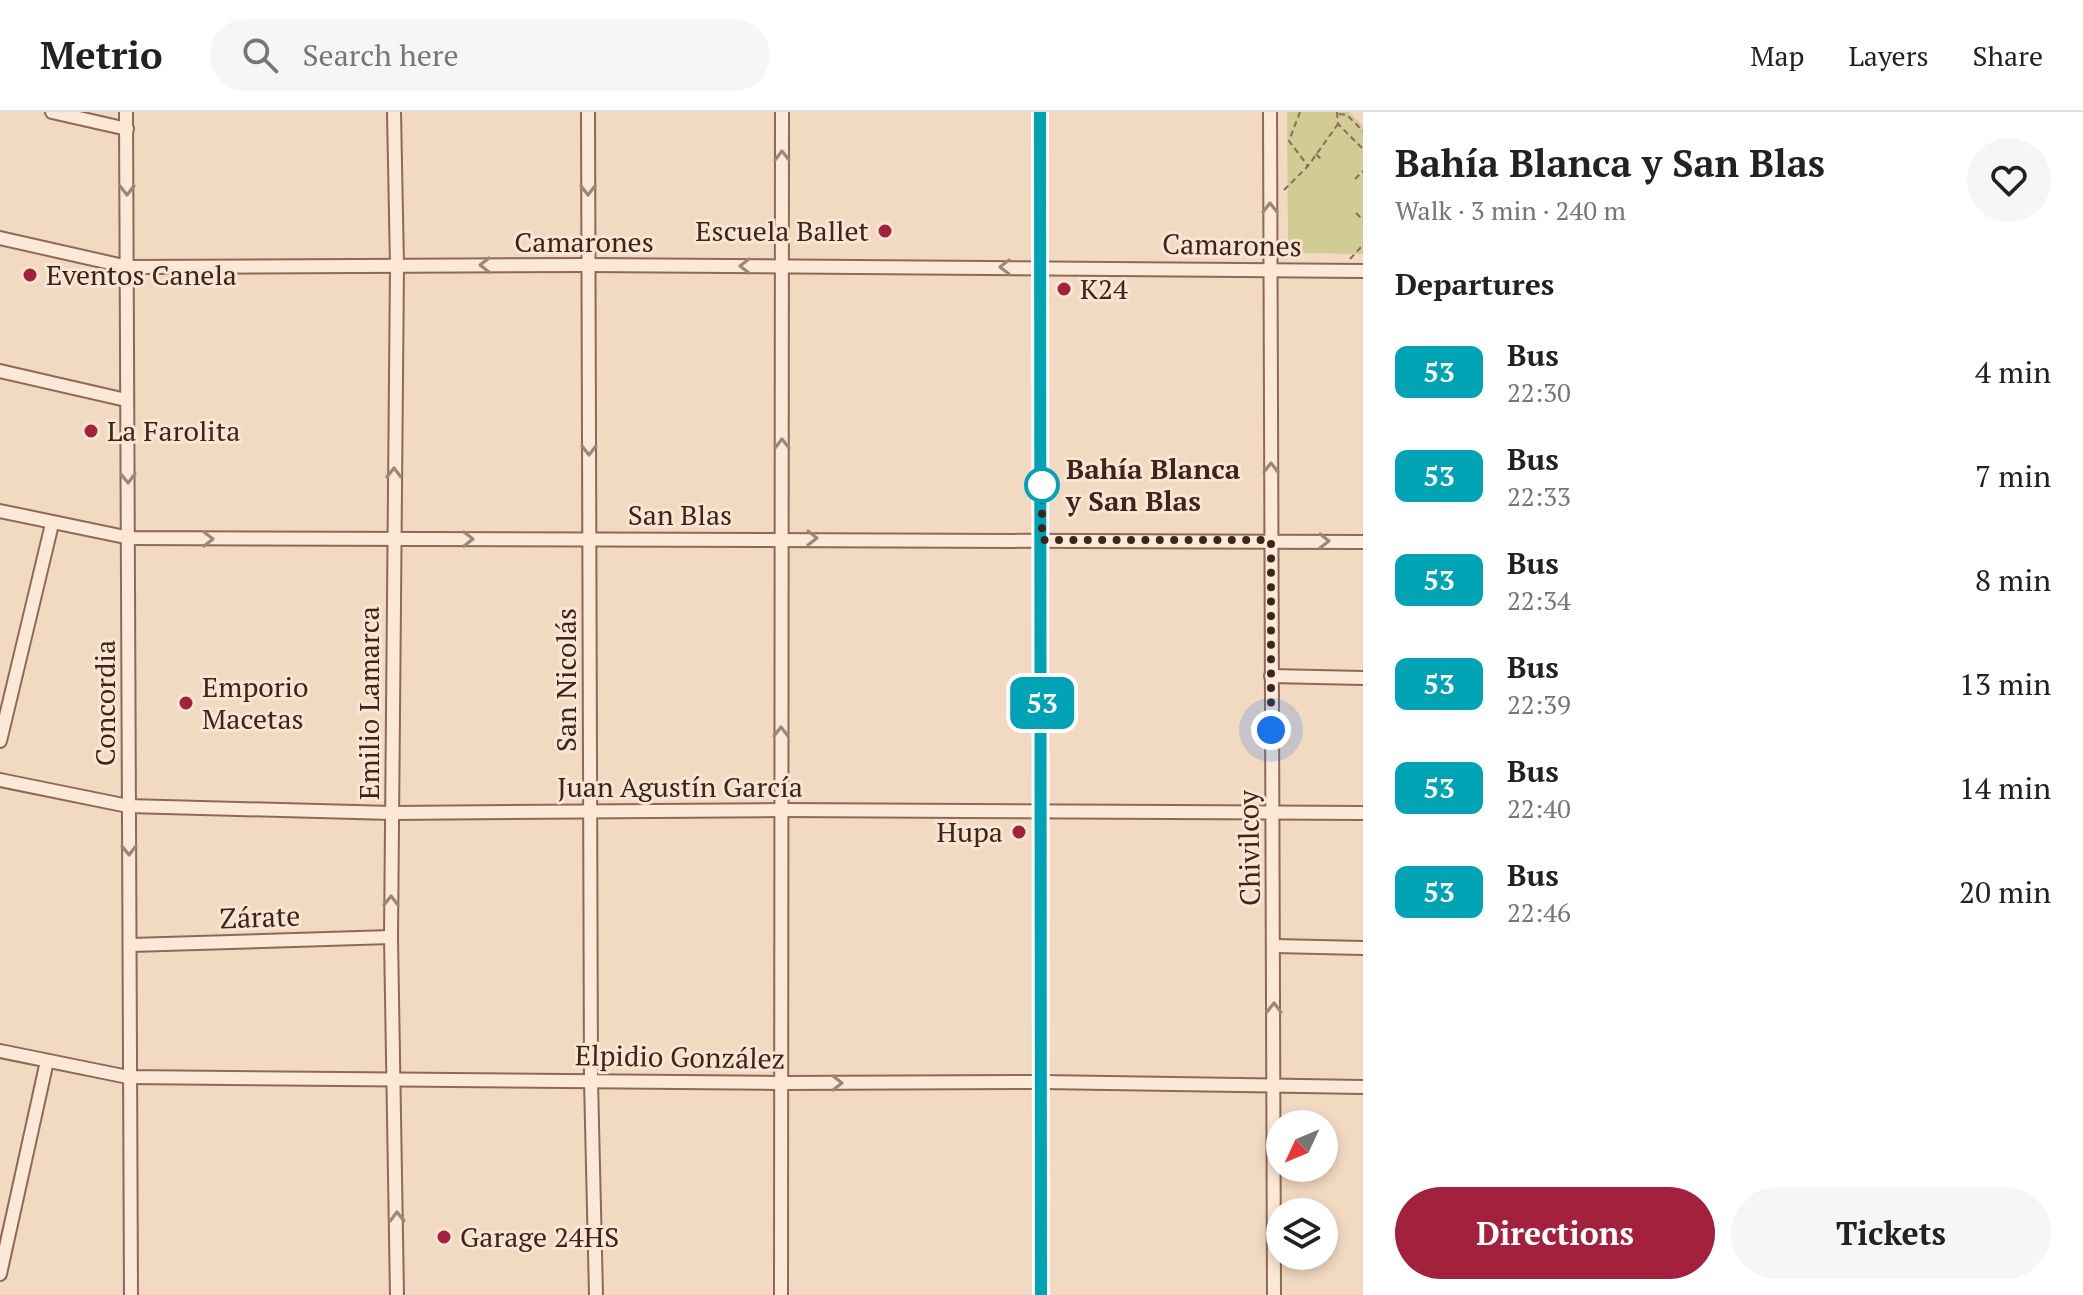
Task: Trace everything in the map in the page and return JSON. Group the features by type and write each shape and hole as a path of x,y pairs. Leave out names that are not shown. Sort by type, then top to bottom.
{"street":[{"path":"52,112 127,129"},
{"name":"Concordia","path":"126,112 131,1295"},
{"name":"Emilio Lamarca","path":"394,112 397,266 391,937 397,1295"},
{"name":"San Nicolás","path":"588,112 591,1080 596,1295"},
{"path":"781,1295 782,112"},
{"path":"1040,112 1041,1295"},
{"name":"Chivilcoy","path":"1270,112 1274,1295"},
{"name":"Camarones","path":"0,238 128,267 588,265 1363,271"},
{"path":"0,371 126,400"},
{"name":"San Blas","path":"0,511 130,538 1363,542"},
{"path":"0,741 52,524"},
{"path":"1271,676 1363,678"},
{"name":"Juan Agustín García","path":"0,780 128,806 392,813 781,810 1363,813"},
{"name":"Zárate","path":"131,945 391,937"},
{"path":"1275,946 1363,948"},
{"name":"Elpidio González","path":"0,1051 128,1077 781,1083 1042,1082 1363,1087"},
{"path":"0,1274 47,1061"}],"path":[{"path":"1300,112 1289,141 1308,166"},
{"path":"1363,131 1347,115 1337,113 1338,124 1363,149"},
{"path":"1270,211 1287,185 1308,166 1338,124"},
{"path":"1316,154 1323,161"},
{"path":"1355,179 1363,171"},
{"path":"1356,213 1363,220"}],"shaded area":[{"path":"1287,112 1349,112 1363,126 1363,254 1300,253 1288,241"}],"bus line":[{"name":"53","path":"1040,112 1041,1295"}],"place":[{"name":"Escuela Ballet","path":"885,231"},
{"name":"Eventos Canela","path":"30,275"},
{"name":"K24","path":"1064,289"},
{"name":"La Farolita","path":"91,431"},
{"name":"Bahía Blanca y San Blas","path":"1042,485"},
{"name":"Emporio Macetas","path":"186,703"},
{"name":"Hupa","path":"1019,832"},
{"name":"Garage 24HS","path":"444,1237"}],"route":[{"path":"1042,485 1042,540 1271,540 1271,730"}]}
